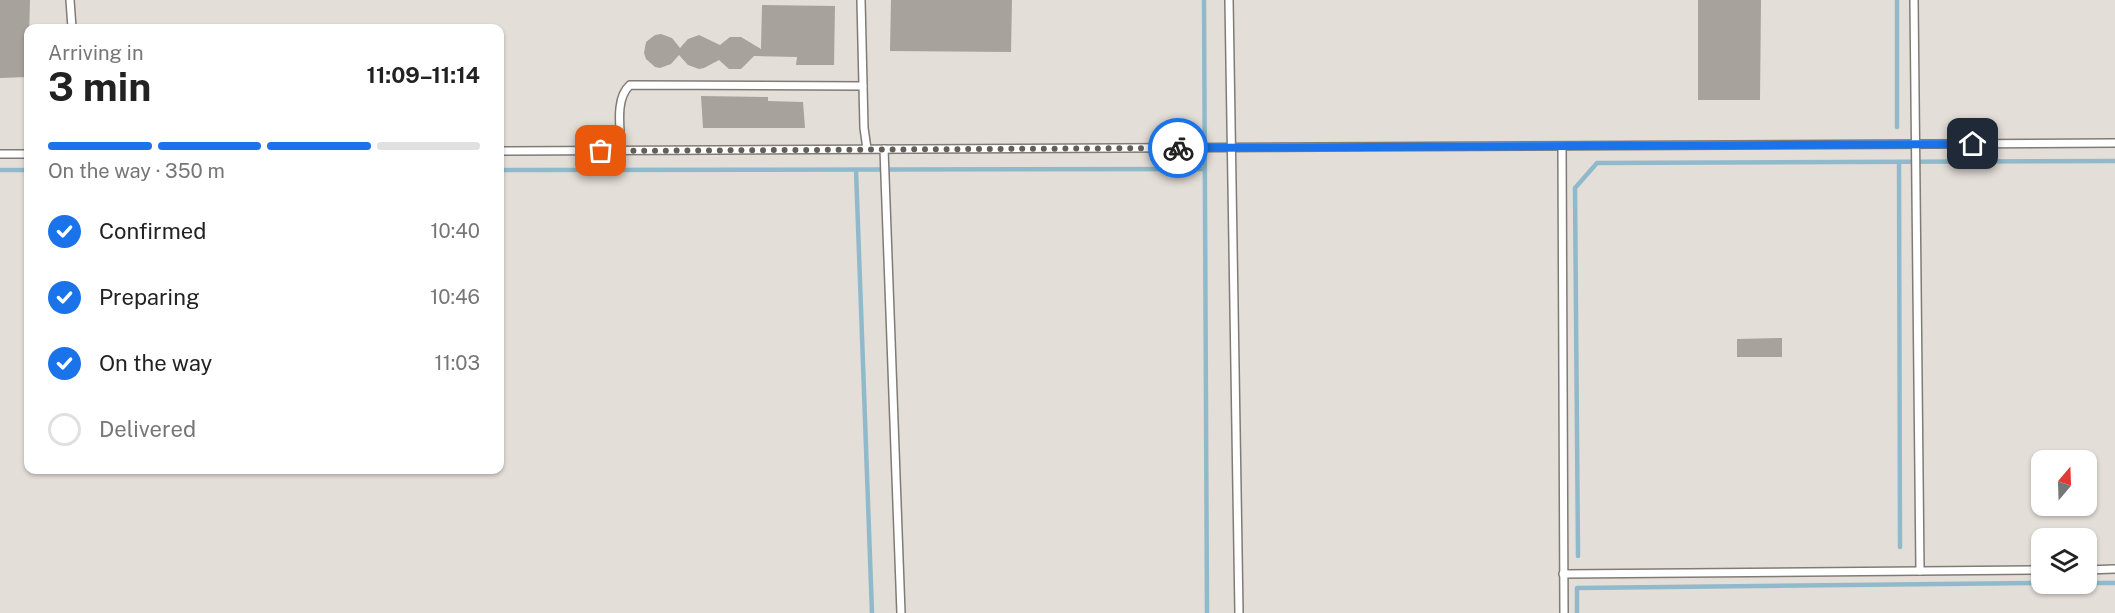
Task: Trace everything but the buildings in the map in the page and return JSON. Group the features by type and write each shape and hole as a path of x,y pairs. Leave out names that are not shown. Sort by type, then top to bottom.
{"lane":[{"path":"70,0 72,24"},
{"path":"861,0 867,149"},
{"path":"1229,0 1239,613"},
{"path":"1914,0 1920,571"},
{"path":"621,151 621,100 624,90 630,85 863,86"},
{"path":"504,151 2115,143"},
{"path":"1562,146 1564,613"},
{"path":"884,149 901,613"},
{"path":"0,154 24,154"},
{"path":"2097,570 2115,569"},
{"path":"1563,574 2031,570"}],"waterway":[{"path":"1204,0 1207,613"},
{"path":"1897,0 1897,127"},
{"path":"1578,556 1575,188 1597,163 2115,161"},
{"path":"1899,162 1900,547"},
{"path":"504,170 1205,169"},
{"path":"0,170 24,170"},
{"path":"856,170 872,613"},
{"path":"1577,613 1577,588 2031,583"},
{"path":"2097,583 2115,583"}],"way so far":[{"path":"601,151 1178,148"}],"route":[{"path":"1178,148 1973,144"}]}
